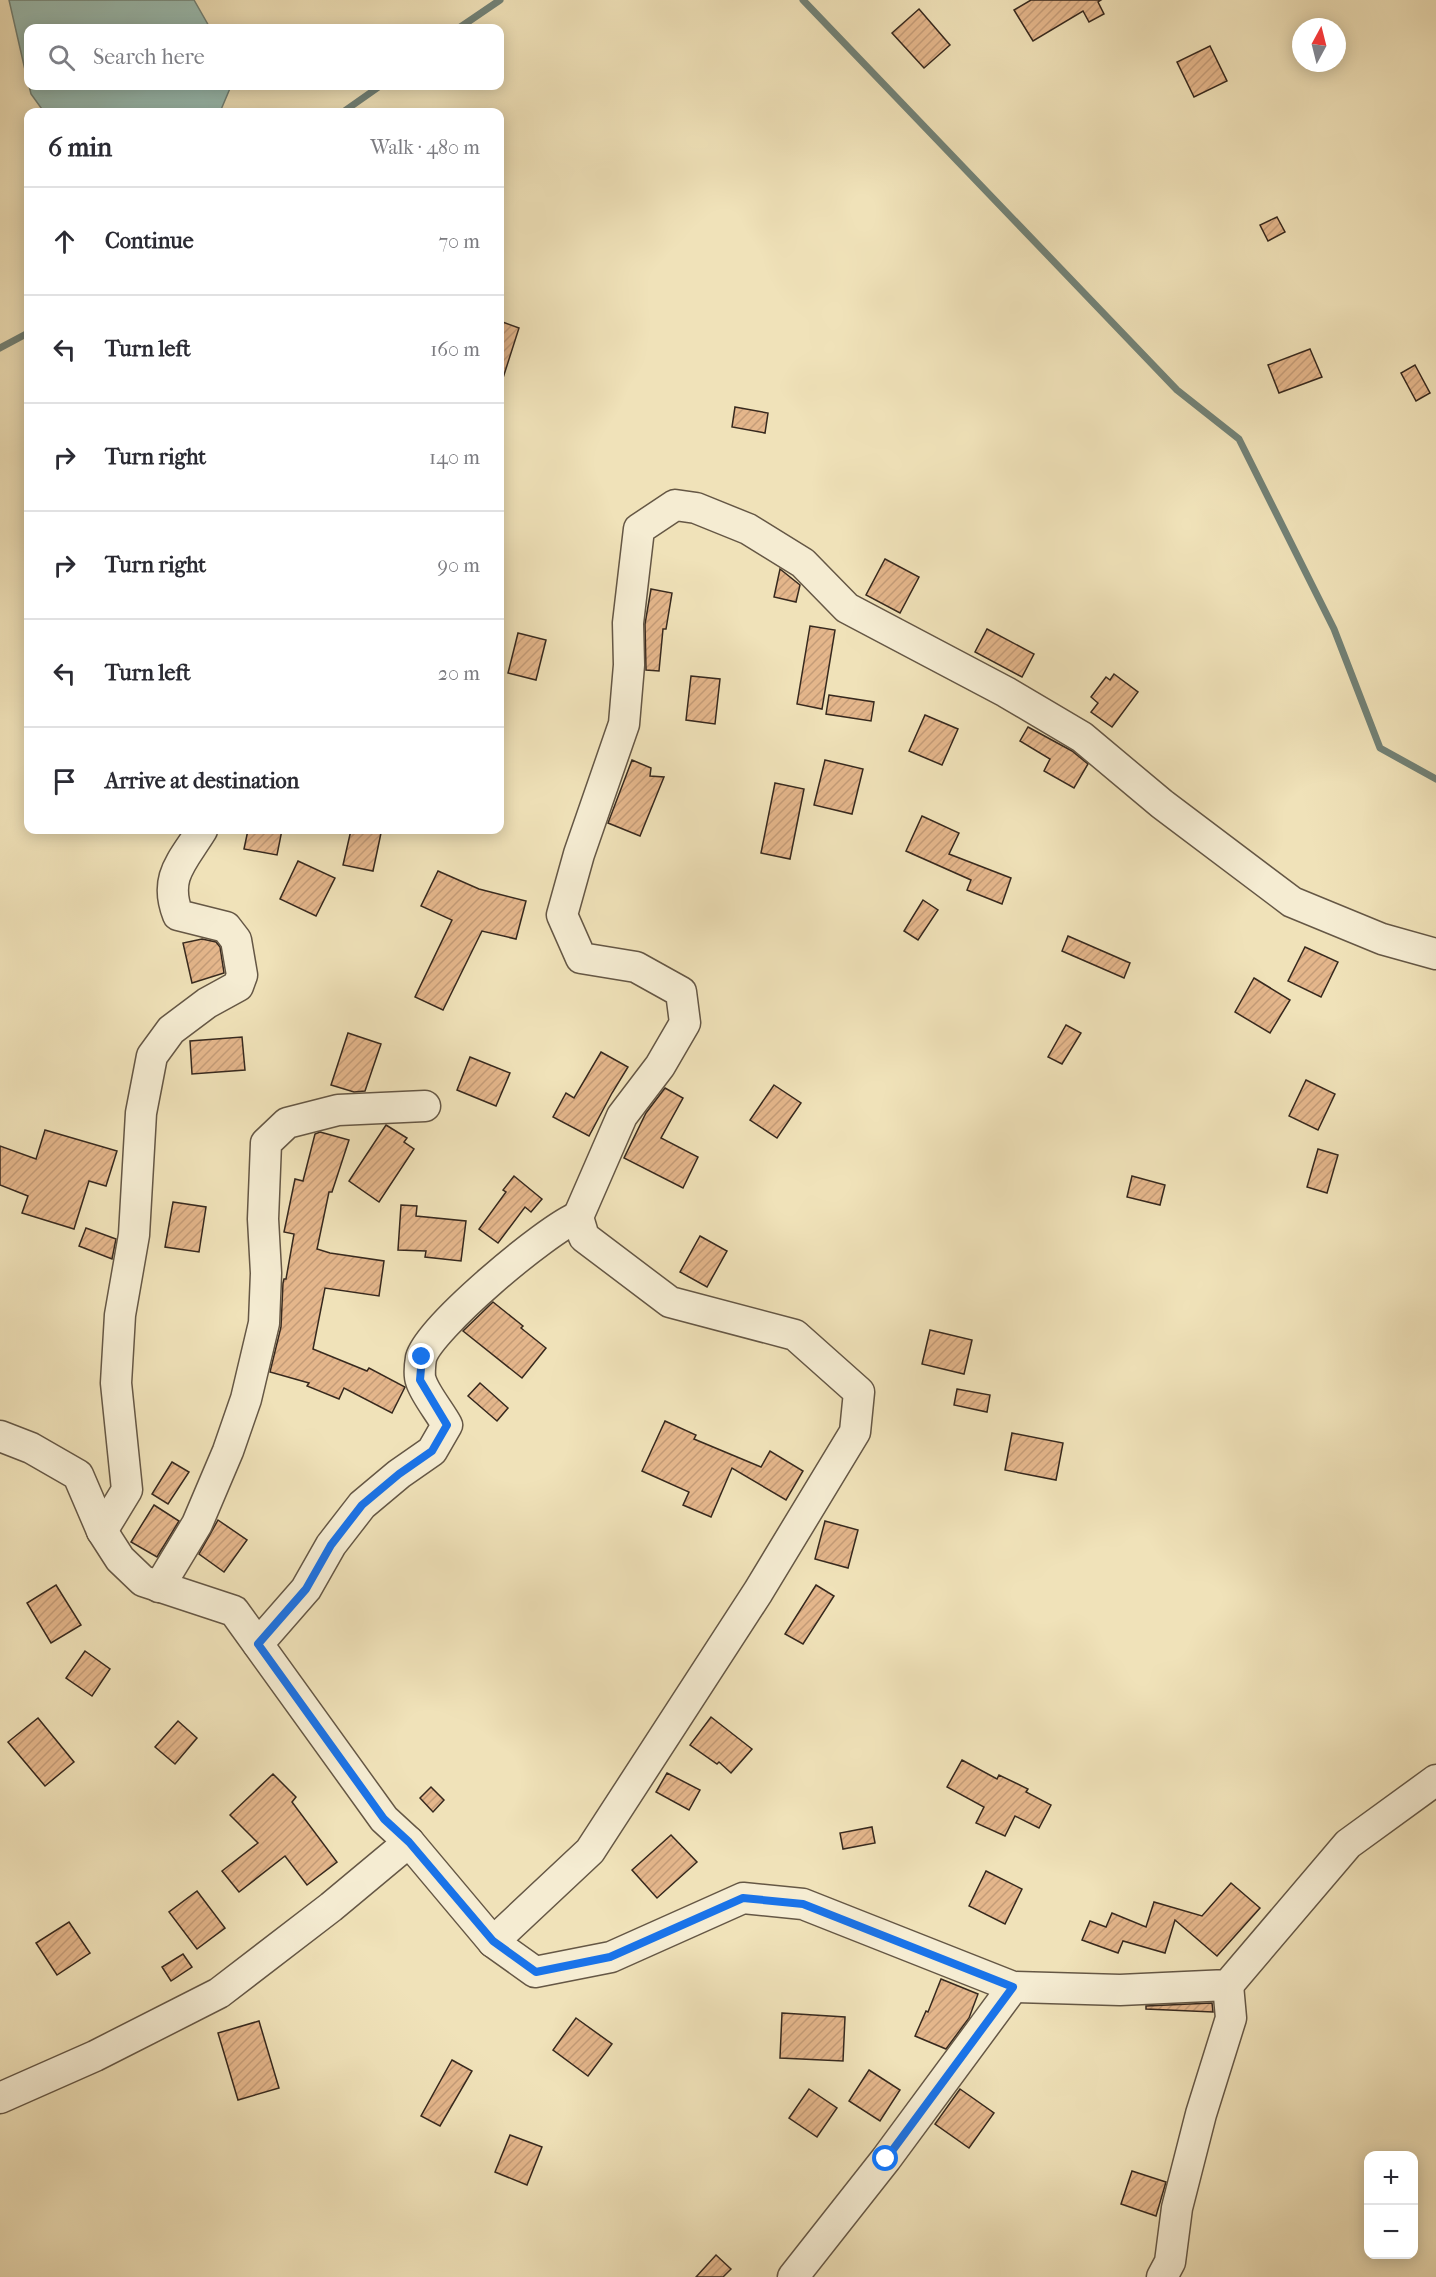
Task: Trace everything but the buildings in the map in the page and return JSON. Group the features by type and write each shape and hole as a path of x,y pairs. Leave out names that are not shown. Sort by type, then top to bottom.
{"street":[{"path":"258,1644 306,1589 331,1545 362,1505 399,1474 432,1451 447,1425 420,1380 422,1357 439,1331 479,1292 533,1245 578,1217 622,1116 660,1066 685,1023 681,992 636,966 581,958 562,915 579,854 624,724 629,665 627,623 639,529 675,505 696,508 748,530 803,562 847,608 1006,692 1082,737 1162,804 1292,902 1382,939 1436,954"},
{"path":"102,1531 127,1491 116,1383 120,1315 135,1235 141,1113 152,1056 171,1030 207,1003 238,986 242,975 236,939 226,927 178,915 173,901 173,877 200,834"},
{"path":"159,1587 197,1524 228,1451 246,1399 264,1323 266,1273 263,1219 266,1143 287,1123 338,1110 425,1106"},
{"path":"493,1941 590,1851 758,1592 855,1432 859,1392 795,1335 670,1302 584,1237 578,1217"},
{"path":"0,1436 31,1448 78,1475 102,1531 120,1559 143,1581 234,1611 384,1819 409,1842 493,1941 536,1972 610,1957 743,1898 803,1904 1013,1987 1120,1990 1228,1985"},
{"path":"1162,2277 1170,2262 1177,2208 1201,2114 1231,2018 1228,1985 1348,1844 1436,1780"},
{"path":"0,2098 95,2056 219,1993 331,1907 409,1842"},
{"path":"793,2277 886,2159 1013,1987"}],"water":[{"path":"9,0 194,0 208,24 24,24 24,66"},
{"path":"30,90 229,90 222,108 41,108"}],"waterway":[{"path":"465,24 500,0"},
{"path":"803,0 1177,390 1239,439 1334,629 1380,748 1436,779"},
{"path":"349,108 374,90"},
{"path":"0,348 24,335"}],"route":[{"path":"422,1357 420,1380 447,1425 432,1451 399,1474 362,1505 331,1545 306,1589 258,1644 384,1819 409,1842 493,1941 536,1972 610,1957 743,1898 803,1904 1013,1987 886,2159"}]}
